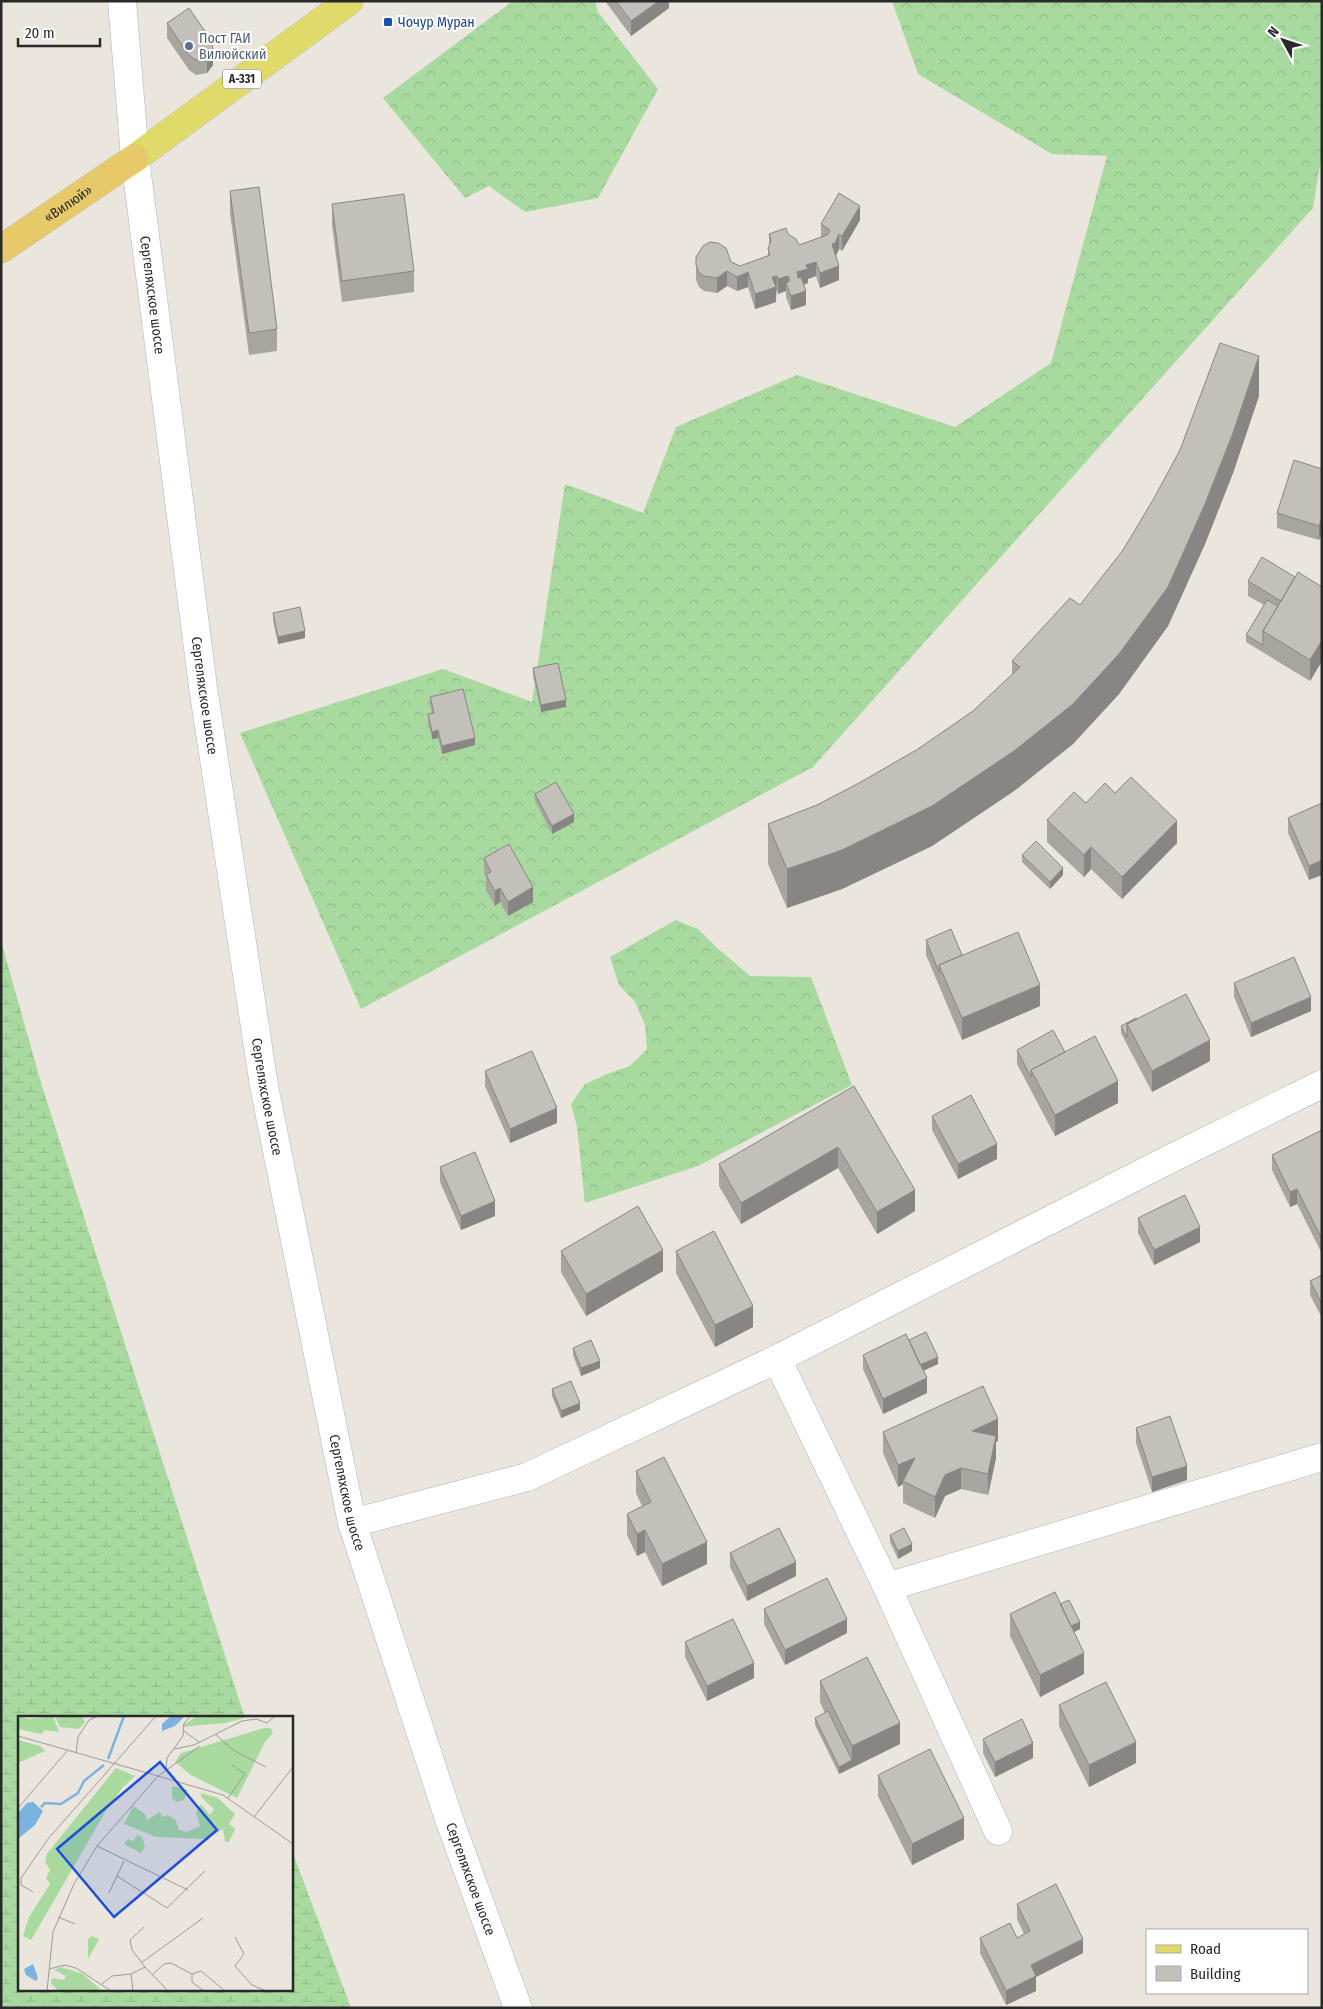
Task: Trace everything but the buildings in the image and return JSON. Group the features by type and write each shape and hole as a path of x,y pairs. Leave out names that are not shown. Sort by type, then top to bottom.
{"highway":[{"name":"«Вилюй»","path":"1,249 135,158"}],"main road":[{"name":"А-331","path":"135,158 349,1"}],"street":[{"name":"Сергеляхское шоссе","path":"122,1 135,158 203,687 264,1086 352,1523 449,1819 518,2008"},
{"path":"352,1523 527,1477 777,1359 1168,1160 1322,1084"},
{"path":"777,1359 887,1587 998,1831"},
{"path":"887,1587 1322,1457"}],"green space":[{"path":"513,1 595,1 598,12 658,89 598,198 525,212 489,186 465,198 383,98"},
{"path":"892,1 1322,1 1322,153 1313,208 813,767 361,1009 240,733 443,669 532,702 565,484 643,513 676,427 797,375 955,427 1051,363 1107,156 1052,154 918,74"},
{"path":"676,920 698,929 750,976 811,977 852,1085 698,1166 585,1203 577,1127 571,1104 585,1084 630,1066 647,1049 645,1025 635,1002 619,985 610,957"},
{"path":"1,941 42,1086 244,1716 18,1716 18,1992 292,1992 292,1851 351,2008 1,2008"}],"place":[{"name":"Чочур Муран","path":"388,22"},
{"name":"Пост ГАИ Вилюйский","path":"189,46"}]}
